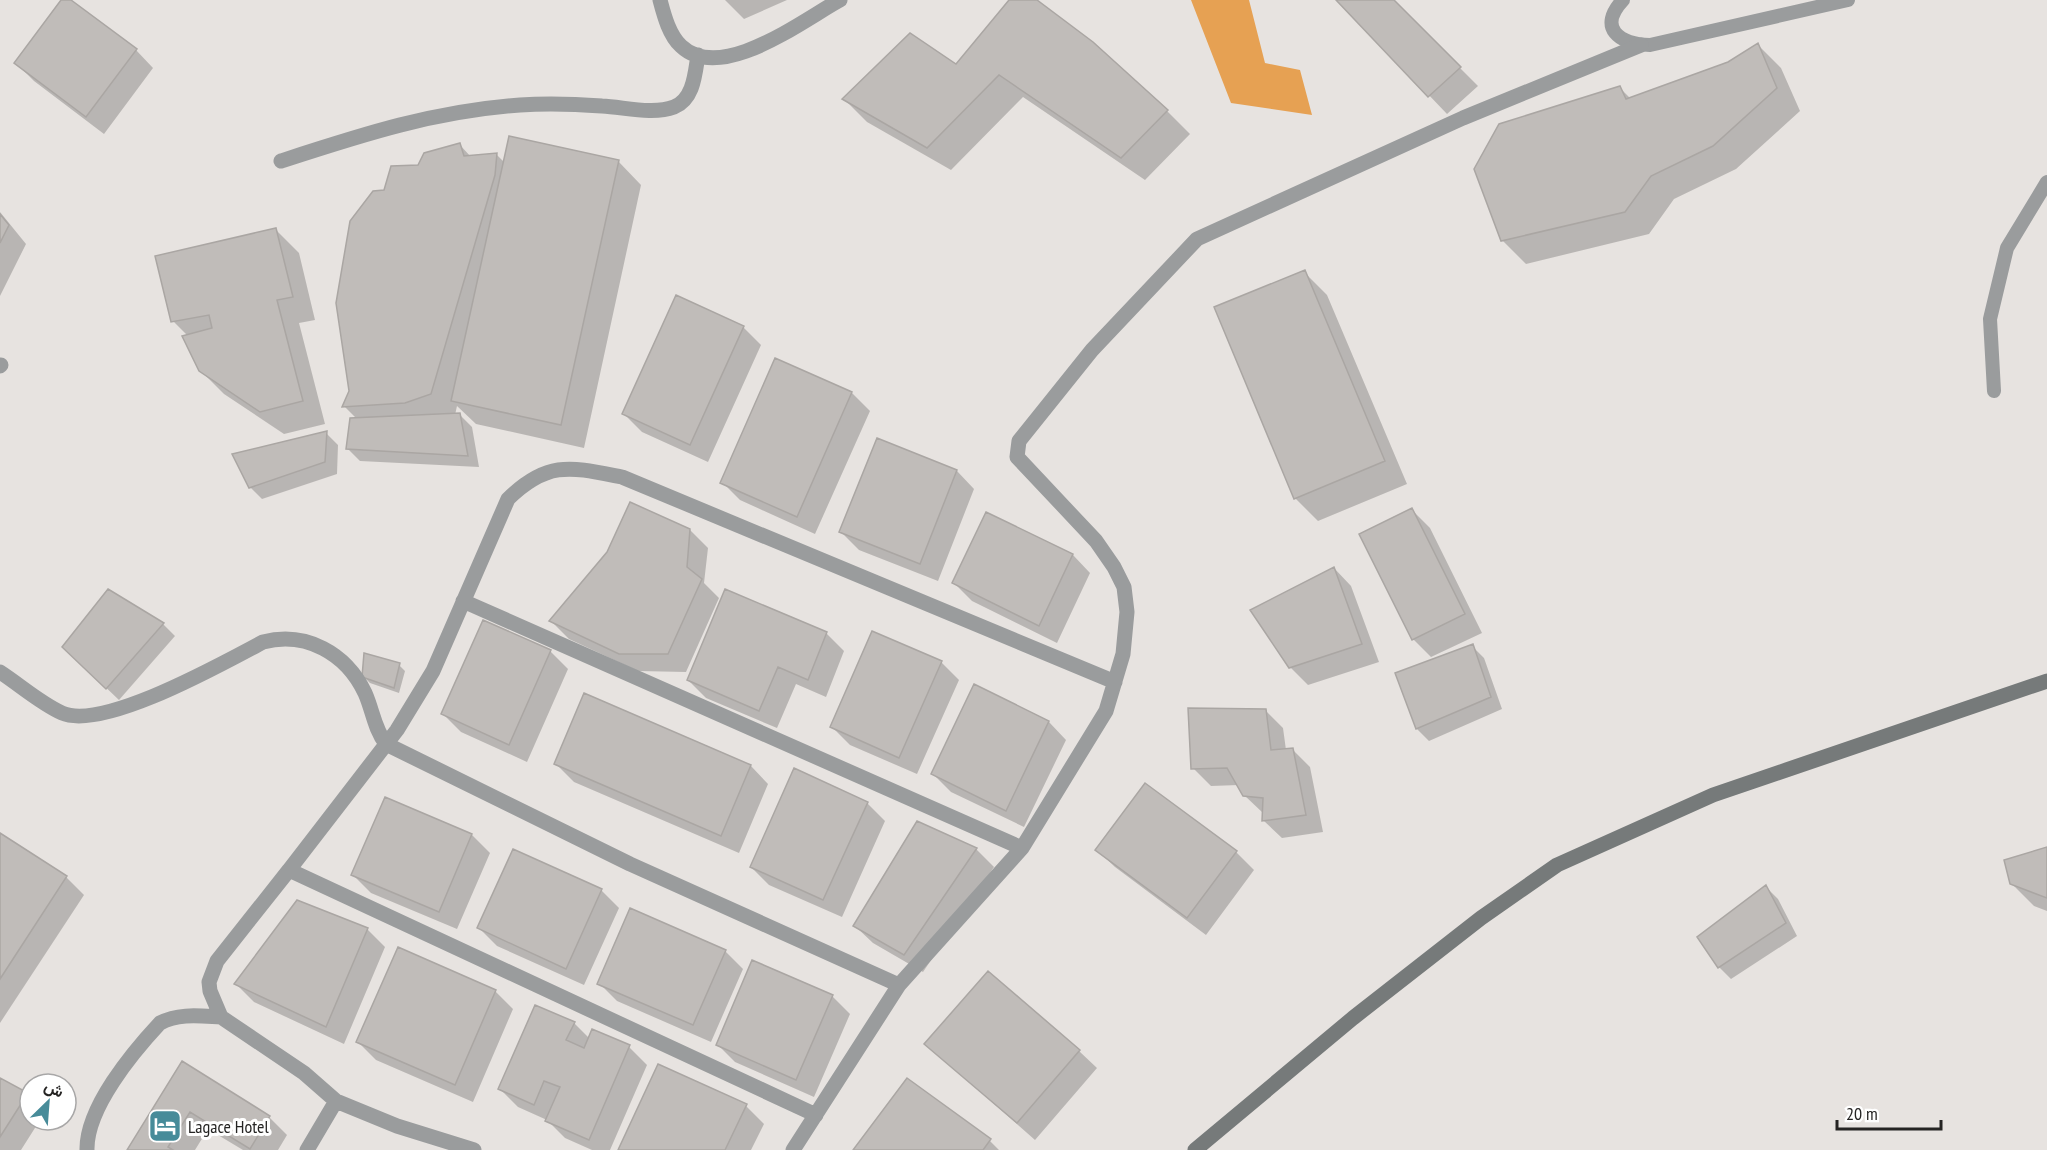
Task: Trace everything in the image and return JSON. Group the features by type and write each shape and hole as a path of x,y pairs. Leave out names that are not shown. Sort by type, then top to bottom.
{"main road":[{"path":"1195,1150 1353,1018 1481,918 1557,865 1713,795 2047,681"}],"street":[{"path":"660,0 674,37 680,46 699,55 724,57 749,51 840,0"},
{"path":"793,1150 899,985 1022,848 1106,711 1123,654 1127,612 1124,587 1114,567 1096,541 1017,457 1019,441 1092,350 1197,239 1463,118 1641,45"},
{"path":"280,161 379,129 454,111 566,104 639,110 675,106 683,101 692,86 699,55"},
{"path":"221,1017 210,991 210,982 217,962 386,744 433,671 508,499 527,481 550,471 573,467 622,477 1115,682"},
{"path":"463,601 1022,848"},
{"path":"0,672 62,712 86,716 145,701 262,642 278,638 303,640 330,651 351,671 366,696 378,732 386,744 630,864 899,985"},
{"path":"289,870 816,1115"},
{"path":"87,1150 90,1129 112,1085 160,1023 171,1017 190,1015 221,1017 304,1072 336,1101 397,1126 474,1150"},
{"path":"307,1150 336,1101"}],"lane":[{"path":"1623,0 1612,15 1610,26 1625,40 1641,45 1666,43 1848,0"},
{"path":"1994,391 1990,319 2007,248 2047,182"}],"shaded area":[{"path":"1191,0 1249,0 1265,63 1300,70 1312,115 1231,103"}],"building":[{"path":"61,0 71,0 137,49 86,117 14,63"},
{"path":"1009,0 1037,0 1093,42 1168,110 1121,158 999,75 927,148 842,99 910,33 956,64"},
{"path":"1336,0 1394,0 1461,67 1428,97"},
{"path":"1758,43 1777,88 1713,146 1651,176 1625,212 1501,241 1474,169 1499,124 1620,86 1626,99 1728,62"},
{"path":"509,136 619,160 561,425 451,401"},
{"path":"460,143 464,156 497,153 495,175 431,394 405,403 342,407 349,391 336,303 350,221 373,191 384,190 391,166 418,165 424,153"},
{"path":"0,214 9,225 0,243"},
{"path":"276,228 293,297 277,300 303,401 260,412 199,371 182,336 212,328 209,315 171,322 155,256"},
{"path":"1305,270 1385,461 1294,499 1214,307"},
{"path":"676,295 744,326 690,445 622,414"},
{"path":"775,358 852,392 797,517 720,483"},
{"path":"460,413 468,456 346,449 350,418"},
{"path":"327,431 325,462 249,488 232,454"},
{"path":"877,438 957,470 920,564 839,532"},
{"path":"630,502 690,529 687,567 702,579 668,654 619,654 549,621 607,552"},
{"path":"1412,508 1465,614 1412,640 1359,534"},
{"path":"986,512 1073,554 1039,626 952,583"},
{"path":"1334,567 1362,644 1289,668 1250,610"},
{"path":"108,589 164,623 106,689 62,647"},
{"path":"725,589 827,632 808,680 778,667 759,711 687,680"},
{"path":"483,620 551,650 509,745 441,714"},
{"path":"872,631 942,661 899,758 830,727"},
{"path":"1473,644 1491,697 1416,729 1395,673"},
{"path":"364,653 400,663 394,688 362,677"},
{"path":"974,684 1049,721 1006,811 931,774"},
{"path":"584,693 751,765 721,836 554,764"},
{"path":"1188,708 1266,709 1271,750 1293,748 1306,815 1262,821 1263,798 1243,796 1227,768 1191,769"},
{"path":"794,768 868,802 823,900 750,867"},
{"path":"1145,783 1237,851 1187,918 1095,850"},
{"path":"385,797 472,834 439,912 351,875"},
{"path":"917,821 977,848 904,955 853,926"},
{"path":"0,833 67,876 0,979"},
{"path":"2047,847 2047,898 2010,884 2004,860"},
{"path":"513,849 602,889 566,969 477,928"},
{"path":"1766,885 1786,923 1718,968 1697,937"},
{"path":"297,900 368,928 326,1027 234,984"},
{"path":"630,908 726,950 693,1025 597,984"},
{"path":"398,947 496,990 455,1085 356,1042"},
{"path":"752,960 833,995 796,1080 716,1045"},
{"path":"988,971 1080,1050 1017,1123 924,1044"},
{"path":"535,1005 575,1022 566,1040 584,1048 592,1029 630,1045 589,1140 545,1121 560,1087 544,1081 534,1105 498,1089"},
{"path":"182,1061 270,1116 250,1149 190,1112 168,1147 173,1150 127,1150"},
{"path":"658,1064 747,1104 725,1150 618,1150"},
{"path":"0,1078 18,1088 18,1109 0,1137"},
{"path":"907,1078 991,1139 983,1150 853,1150"}],"place":[{"name":"Lagace Hotel","path":"165,1126"}]}
